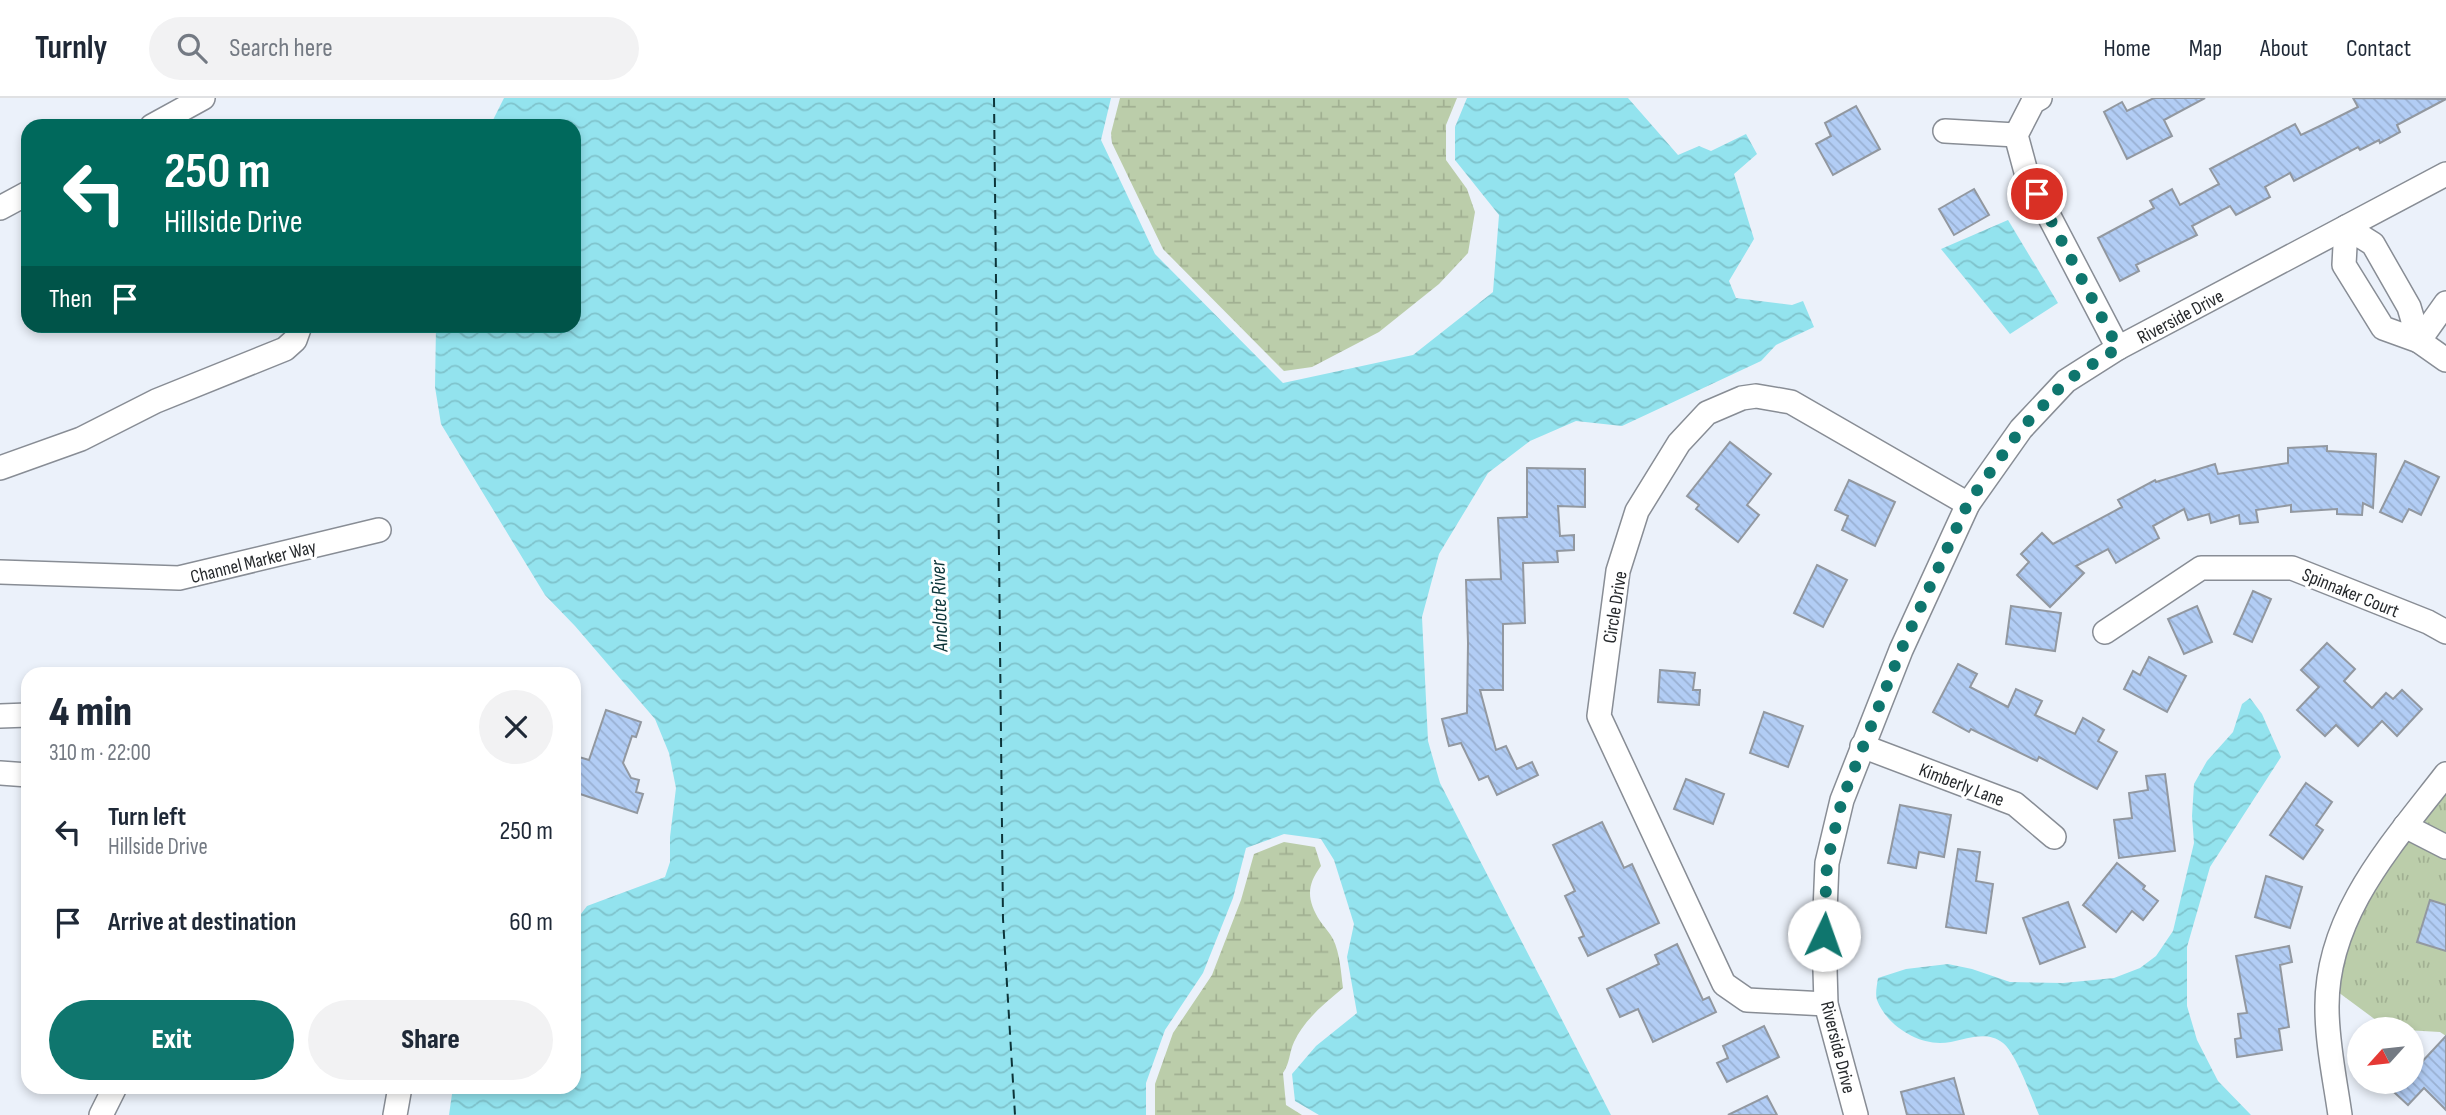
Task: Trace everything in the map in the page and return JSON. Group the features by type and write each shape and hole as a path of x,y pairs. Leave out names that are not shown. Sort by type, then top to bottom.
{"street":[{"path":"165,119 203,98"},
{"path":"2040,98 2033,102 2016,135 2026,172 2118,348"},
{"path":"1945,131 2016,135"},
{"name":"Riverside Drive","path":"1856,1115 1826,1004 1824,935 1827,863 1842,800 1862,746 1901,650 1968,503 2021,429 2066,381 2118,348 2446,174"},
{"path":"0,208 21,197"},
{"path":"2419,341 2409,307 2374,244 2346,227 2344,265 2384,328 2419,341 2446,360"},
{"path":"2419,341 2446,303"},
{"path":"0,468 81,439 156,401 285,349 295,340 297,333"},
{"name":"Circle Drive","path":"1826,1004 1747,1000 1724,984 1599,716 1618,570 1637,511 1679,443 1707,413 1742,398 1756,396 1791,402 1968,503"},
{"name":"Channel Marker Way","path":"0,572 179,579 379,530"},
{"name":"Spinnaker Court","path":"2105,632 2201,568 2292,568 2428,622 2446,632"},
{"path":"0,716 21,715"},
{"name":"Kimberly Lane","path":"1862,746 2015,804 2054,837"},
{"path":"0,773 21,774"},
{"path":"2340,1115 2326,1009 2329,971 2335,943 2354,898 2446,774"},
{"path":"2405,826 2446,847"},
{"path":"101,1115 112,1094"},
{"path":"395,1115 399,1094"}],"green space":[{"path":"1120,98 1457,98 1446,125 1446,160 1467,189 1475,212 1468,253 1439,284 1379,332 1312,367 1284,371 1163,249 1112,143 1111,133"},
{"path":"2446,790 2446,1036 2440,1032 2424,1031 2424,1017 2372,1017 2338,992 2345,945 2363,902"},
{"path":"1284,842 1315,847 1321,866 1313,880 1311,900 1335,945 1343,988 1303,1026 1283,1073 1286,1105 1302,1115 1155,1115 1155,1084 1173,1033 1212,975 1241,900 1254,854"}],"water":[{"name":"Anclote River","path":"504,98 1111,98 1101,140 1155,254 1283,383 1413,355 1493,292 1499,215 1455,160 1455,127 1467,98 1628,98 1678,155 1699,146 1711,151 1746,134 1757,154 1734,174 1754,239 1729,281 1736,298 1792,305 1803,301 1814,327 1776,345 1761,361 1622,426 1576,421 1530,441 1488,473 1439,554 1422,617 1428,741 1440,783 1611,1115 1319,1115 1295,1101 1292,1074 1316,1046 1357,1013 1347,957 1354,924 1334,860 1321,839 1284,834 1246,848 1233,898 1203,973 1165,1030 1146,1083 1146,1115 449,1115 452,1094 581,1094 581,914 587,906 665,877 670,862 676,788 669,753 655,719 545,595 441,424 435,387 436,333 581,333 581,119 494,119"},
{"path":"2008,220 2058,303 2010,334 1941,249"},
{"path":"2250,698 2262,714 2281,757 2210,867 2187,947 2187,1006 2197,1040 2218,1081 2251,1115 2039,1115 2018,1066 2003,1043 1980,1036 1940,1043 1921,1040 1911,1036 1887,1017 1876,998 1878,978 1906,969 1948,964 2010,982 2063,983 2114,978 2140,968 2156,956 2173,931 2194,843 2194,784 2207,761 2233,732 2242,704"}],"building":[{"path":"2154,98 2205,98 2164,120 2172,136 2127,159 2104,112 2122,102 2127,111"},
{"path":"2353,98 2446,99 2397,125 2400,132 2380,143 2379,140 2360,150 2358,147 2294,181 2290,173 2265,187 2270,197 2236,215 2230,206 2192,226 2197,235 2136,265 2139,271 2120,281 2098,238 2154,208 2150,201 2172,189 2180,205 2219,184 2210,169 2295,124 2301,135 2322,125 2358,107"},
{"path":"1856,106 1880,149 1833,175 1816,144 1831,136 1825,123"},
{"path":"1974,189 1989,215 1954,235 1939,209"},
{"path":"1730,442 1771,474 1747,505 1759,515 1738,542 1696,509 1699,505 1687,496"},
{"path":"2327,446 2327,451 2376,454 2373,508 2363,503 2362,515 2337,514 2337,509 2291,512 2291,505 2256,510 2258,522 2240,524 2239,515 2211,523 2209,514 2188,520 2184,509 2153,526 2159,538 2116,563 2108,549 2076,566 2084,573 2050,607 2017,575 2029,562 2021,554 2042,533 2053,544 2122,507 2118,500 2155,480 2156,482 2215,464 2218,474 2288,463 2288,448"},
{"path":"2405,461 2439,477 2421,515 2409,509 2402,522 2380,512"},
{"path":"1527,468 1585,469 1585,507 1558,506 1560,536 1574,535 1574,550 1557,551 1558,562 1523,563 1525,623 1503,624 1503,690 1480,690 1496,750 1506,746 1517,769 1532,762 1538,775 1497,795 1488,776 1479,780 1461,743 1449,746 1442,719 1467,713 1466,580 1501,579 1498,518 1527,517"},
{"path":"1849,480 1895,502 1875,546 1842,530 1848,516 1835,510"},
{"path":"1817,565 1847,580 1823,627 1794,613"},
{"path":"2253,591 2271,599 2252,642 2234,634"},
{"path":"2011,606 2061,613 2055,651 2006,644"},
{"path":"2197,606 2212,642 2184,654 2168,619"},
{"path":"2327,643 2355,669 2344,681 2372,708 2386,693 2393,699 2402,690 2422,709 2397,736 2382,721 2358,746 2336,725 2325,736 2297,710 2319,687 2301,670"},
{"path":"2149,657 2186,676 2167,712 2124,689 2133,671 2140,675"},
{"path":"1958,664 1977,674 1970,687 2008,707 2016,689 2042,701 2035,715 2075,734 2083,718 2104,730 2098,741 2117,752 2097,789 2039,757 2037,761 1971,729 1969,732 1933,712"},
{"path":"1660,670 1695,673 1693,690 1700,690 1699,705 1658,702"},
{"path":"606,710 641,722 636,737 632,736 623,763 631,778 639,780 636,792 643,794 637,813 581,794 581,758 589,760"},
{"path":"1764,712 1803,726 1788,767 1750,753"},
{"path":"2165,774 2175,851 2119,858 2114,820 2132,818 2129,793 2148,790 2146,776"},
{"path":"1686,779 1724,794 1713,824 1674,809"},
{"path":"2306,783 2332,802 2316,825 2323,830 2303,859 2270,835"},
{"path":"1900,805 1951,815 1944,857 1919,852 1916,868 1888,863"},
{"path":"1602,822 1624,868 1632,864 1659,923 1588,956 1579,938 1584,936 1565,896 1575,891 1553,845"},
{"path":"1958,849 1980,852 1976,881 1993,884 1986,933 1946,927"},
{"path":"2117,863 2145,886 2143,889 2158,901 2143,920 2132,911 2116,932 2083,905"},
{"path":"2266,876 2302,887 2290,928 2255,917"},
{"path":"2430,900 2446,905 2446,951 2417,942"},
{"path":"2068,902 2085,947 2040,964 2023,918"},
{"path":"1677,944 1703,1000 1709,997 1716,1012 1653,1042 1638,1009 1620,1017 1607,989 1659,964 1655,955"},
{"path":"2289,946 2292,962 2280,965 2289,1027 2279,1029 2282,1050 2237,1057 2235,1039 2241,1038 2238,1014 2247,1013 2236,956"},
{"path":"1764,1026 1779,1057 1727,1082 1717,1063 1728,1058 1723,1046"},
{"path":"2446,1036 2446,1110 2424,1088 2424,1060"},
{"path":"1954,1078 1964,1115 1907,1115 1901,1092"},
{"path":"2396,1094 2418,1094 2408,1105"},
{"path":"1767,1096 1777,1115 1728,1115"}],"ferry route":[{"path":"994,98 1003,919 1015,1115"}],"route":[{"path":"1824,935 1827,863 1842,800 1901,650 1968,503 2021,429 2066,381 2118,348 2037,194"}]}
